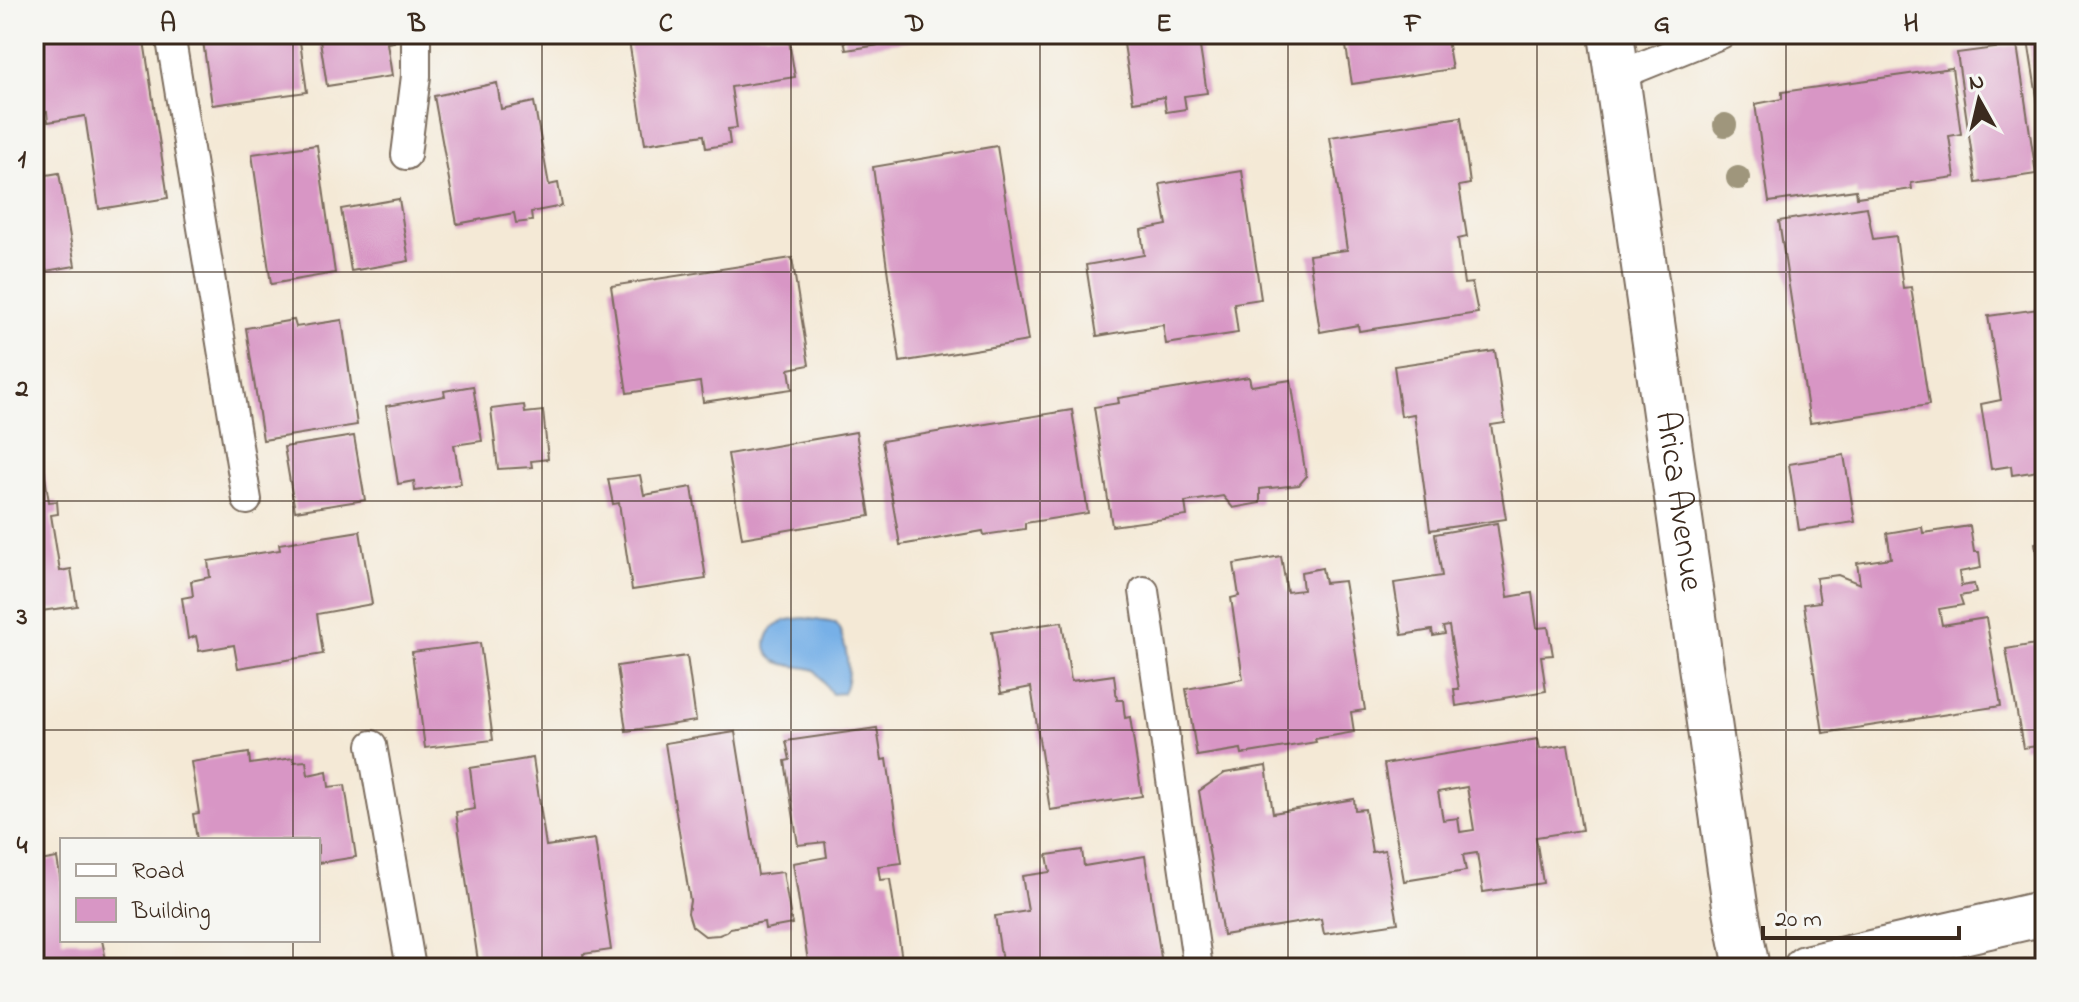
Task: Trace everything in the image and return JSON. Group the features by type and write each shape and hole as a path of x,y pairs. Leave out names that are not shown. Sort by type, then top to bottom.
{"street":[{"name":"Arica Avenue","path":"1614,55 1732,890 1747,968"},
{"path":"1806,968 2045,913"}],"lane":[{"path":"170,34 247,500"},
{"path":"406,155 416,76 416,34"},
{"path":"1614,55 1721,34"},
{"path":"1144,591 1198,968"},
{"path":"372,745 411,968"}],"water":[{"path":"804,618 836,623 847,658 848,677 843,693 832,694 815,670 781,663 770,657 766,645 773,628 784,621"}],"building":[{"path":"59,34 143,34 168,198 99,209 85,116 48,122 47,112 34,114 34,38"},
{"path":"202,34 299,34 307,92 212,105"},
{"path":"319,34 393,34 394,42 387,43 392,76 327,86"},
{"path":"628,34 788,34 795,77 731,87 737,128 728,129 730,144 706,148 704,135 645,144"},
{"path":"843,34 930,34 931,37 846,50"},
{"path":"1139,34 1198,34 1207,93 1184,96 1186,109 1166,112 1164,97 1133,102 1124,44 1140,40"},
{"path":"1344,34 1446,34 1452,69 1352,84"},
{"path":"2027,34 2045,34 2043,135"},
{"path":"2017,45 2036,174 1976,183 1957,53"},
{"path":"1952,68 1961,134 1949,136 1955,177 1911,183 1912,189 1857,197 1856,190 1769,202 1755,104 1782,99 1782,92"},
{"path":"497,83 501,109 534,102 549,185 558,183 562,206 531,212 532,221 516,223 514,213 457,224 434,96"},
{"path":"1461,117 1470,184 1459,186 1467,237 1458,239 1464,284 1472,283 1478,313 1359,331 1358,325 1320,332 1309,255 1347,250 1330,137"},
{"path":"317,145 335,273 271,284 252,154"},
{"path":"997,146 1028,341 900,362 873,167"},
{"path":"1242,171 1261,299 1234,303 1238,333 1166,344 1163,325 1097,336 1086,265 1144,255 1141,230 1167,225 1160,184"},
{"path":"59,173 75,266 34,273 34,177"},
{"path":"399,199 409,261 351,271 341,209"},
{"path":"1867,207 1873,239 1896,236 1903,288 1911,287 1929,405 1810,423 1779,221"},
{"path":"792,258 809,365 789,369 792,389 703,402 700,382 627,393 611,286"},
{"path":"2045,290 2045,470 2012,475 2011,466 1991,469 1981,404 2001,400 1988,316 2039,309 2037,292"},
{"path":"294,320 296,327 342,320 357,425 263,440 246,328"},
{"path":"1495,351 1505,423 1491,425 1506,519 1430,530 1414,414 1401,416 1394,366"},
{"path":"1249,377 1251,386 1291,380 1306,477 1299,485 1260,489 1260,503 1233,508 1223,496 1185,502 1187,516 1112,526 1094,407 1119,403 1118,398"},
{"path":"473,386 482,441 454,445 461,484 415,491 414,481 398,484 386,406 445,396 444,391"},
{"path":"524,405 525,413 543,411 548,459 531,461 532,467 498,469 491,409"},
{"path":"1072,410 1088,513 1025,523 1025,529 984,535 983,531 900,545 882,441"},
{"path":"856,432 870,516 742,538 728,454"},
{"path":"354,436 365,500 295,511 284,447"},
{"path":"40,445 49,502 57,501 58,514 51,515 60,571 71,569 77,606 34,612 34,446"},
{"path":"1844,455 1855,522 1799,530 1789,464"},
{"path":"640,475 644,495 692,487 706,579 632,590 619,503 613,504 608,479"},
{"path":"1497,523 1508,597 1532,593 1537,628 1548,627 1553,655 1541,656 1546,691 1456,706 1454,689 1459,689 1449,626 1443,627 1445,634 1433,636 1432,630 1402,635 1394,583 1442,576 1435,534"},
{"path":"1970,526 1974,552 1979,552 1981,568 1959,572 1961,586 1974,584 1976,593 1960,596 1963,605 1939,609 1942,625 1986,618 2001,706 1823,733 1804,604 1820,602 1816,578 1838,575 1860,584 1857,563 1891,558 1887,533 1922,527 1923,533"},
{"path":"360,531 372,604 317,614 323,654 238,668 234,645 199,651 196,636 188,639 182,598 193,596 191,581 210,577 208,561 280,550 279,544"},
{"path":"2045,541 2045,595 2043,595 2035,543"},
{"path":"1281,556 1287,592 1303,590 1301,572 1322,568 1325,583 1344,581 1365,710 1351,712 1354,732 1315,739 1316,742 1242,754 1241,749 1197,756 1186,689 1243,679 1231,598 1239,596 1234,564"},
{"path":"1062,622 1071,681 1114,675 1117,700 1123,700 1125,718 1130,717 1142,796 1050,810 1031,687 1001,693 992,632"},
{"path":"2041,632 2045,632 2045,745 2023,748 2006,649 2042,643"},
{"path":"480,643 493,740 425,748 412,652"},
{"path":"687,656 696,721 626,731 617,666"},
{"path":"877,728 882,760 887,759 902,863 878,866 880,880 890,879 902,960 880,963 881,968 809,968 793,863 827,857 825,842 798,845 785,761 790,760 786,741"},
{"path":"735,732 758,875 783,872 792,924 765,929 764,922 705,936 692,926 688,913 690,901 665,743"},
{"path":"1538,739 1540,749 1568,745 1582,830 1536,837 1543,883 1483,892 1477,853 1463,855 1466,871 1404,881 1384,764","holes":["1467,787 1474,830 1460,832 1458,818 1443,820 1438,792"]},
{"path":"249,753 250,764 293,758 294,762 306,761 308,775 327,771 329,787 345,785 356,857 320,863 320,838 197,838 193,814 199,813 191,762"},
{"path":"533,758 546,846 595,839 611,950 583,954 585,968 479,968 456,812 475,809 470,768"},
{"path":"1266,766 1273,813 1354,799 1355,810 1365,809 1372,852 1385,850 1398,923 1324,934 1321,919 1223,935 1199,791 1225,773"},
{"path":"1082,850 1084,866 1145,856 1162,964 1135,968 1003,968 995,916 1028,911 1022,876 1050,872 1047,855"},
{"path":"57,858 60,942 102,942 106,960 58,968 34,968 34,862"}]}
